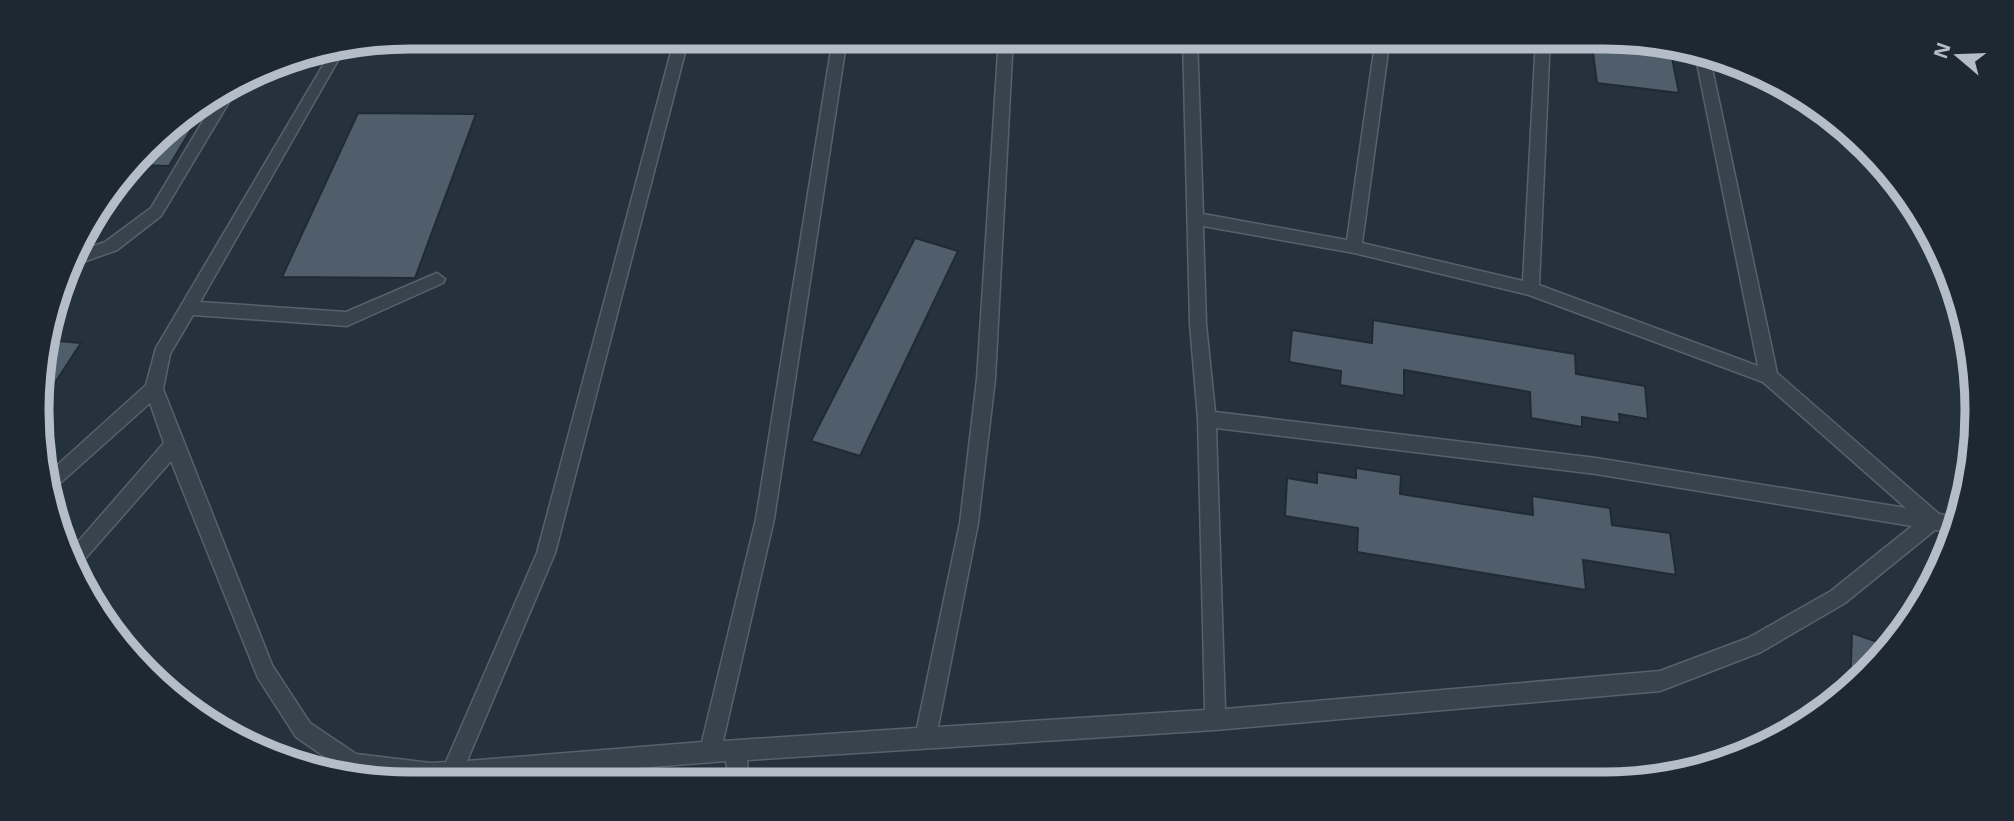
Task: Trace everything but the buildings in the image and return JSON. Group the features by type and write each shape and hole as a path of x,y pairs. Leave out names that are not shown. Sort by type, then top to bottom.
{"lane":[{"path":"679,49 546,553 452,772 735,750 1214,720 1660,681 1754,645 1838,597 1933,520"},
{"path":"709,752 765,519 838,49"},
{"path":"925,738 969,523 977,457 986,379 1005,49"},
{"path":"1190,49 1198,324 1207,419 1214,720"},
{"path":"1354,247 1381,49"},
{"path":"1531,289 1542,49"},
{"path":"334,57 162,353 154,389 265,671 303,730 352,764 415,772"},
{"path":"1704,63 1769,377"},
{"path":"84,256 111,246 156,212 222,102"},
{"path":"1195,219 1354,247 1531,289 1769,377 1933,520"},
{"path":"189,308 347,319 437,279"},
{"path":"55,477 154,389"},
{"path":"1207,419 1596,466 1947,523"},
{"path":"79,554 174,445"},
{"path":"735,750 738,772"}]}
